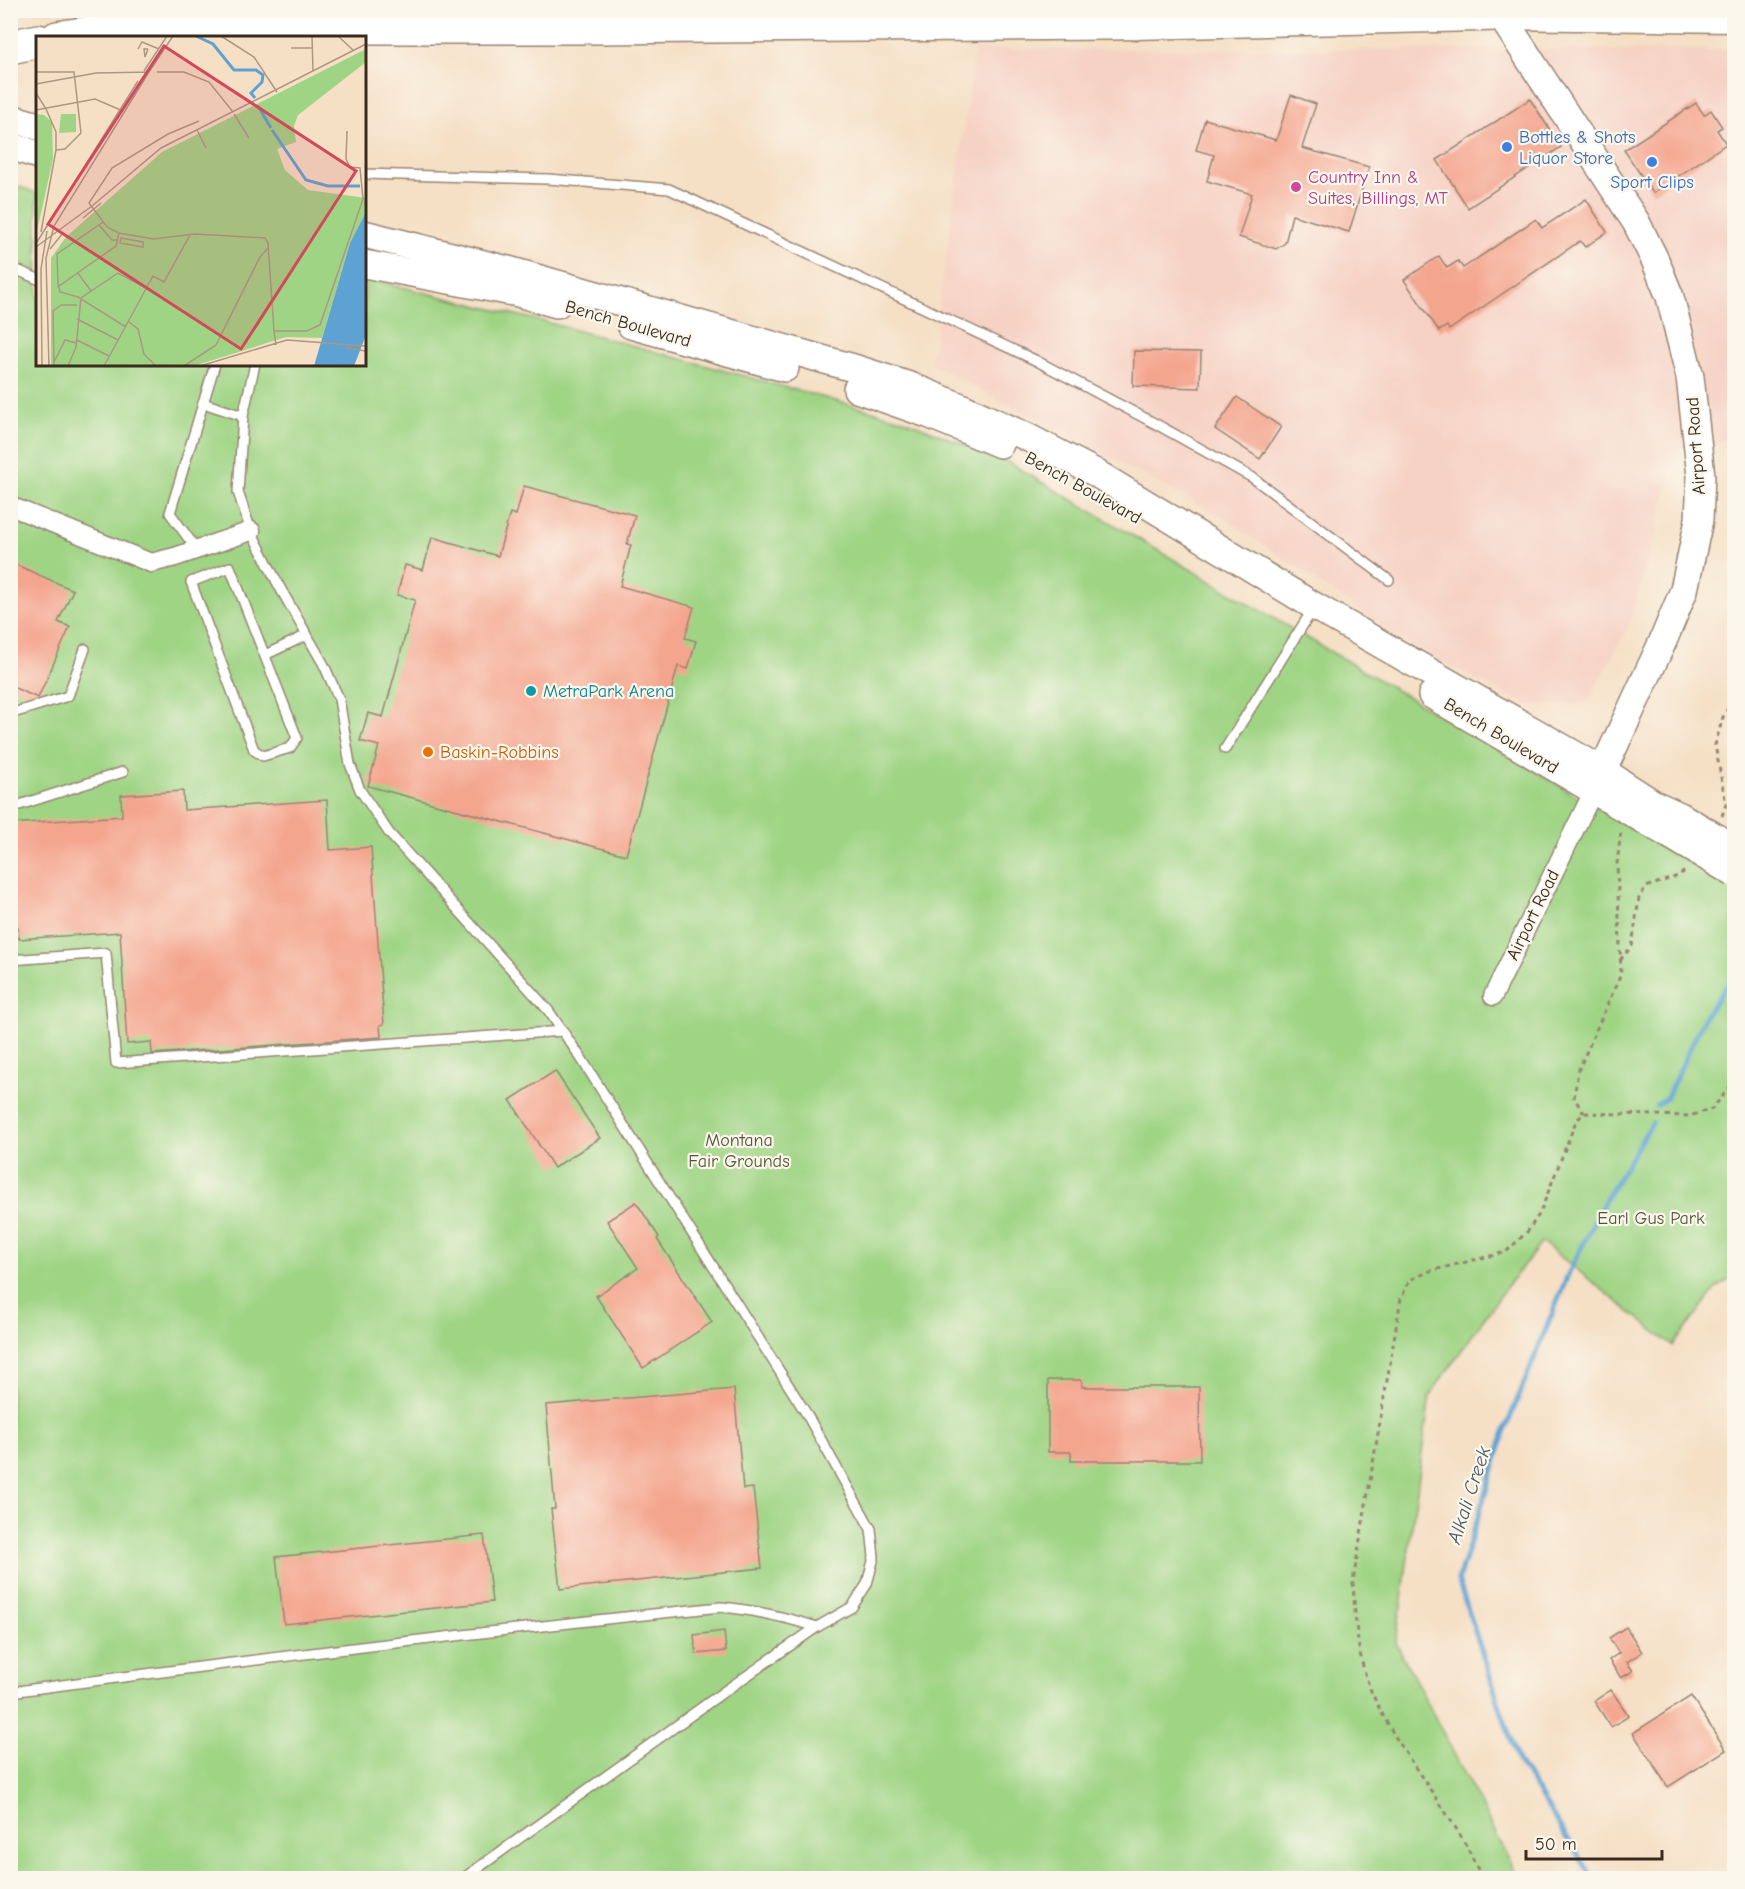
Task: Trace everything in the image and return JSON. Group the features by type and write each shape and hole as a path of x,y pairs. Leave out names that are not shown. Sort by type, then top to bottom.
{"highway":[{"path":"70,36 108,30 154,27 603,27 1499,12"},
{"path":"10,47 36,41"}],"main road":[{"path":"1499,12 1734,17"},
{"name":"Airport Road","path":"1499,12 1636,222 1670,297 1690,377 1701,476 1699,520 1684,590 1598,781"},
{"path":"10,118 36,125"},
{"path":"10,146 36,154"},
{"path":"366,234 508,270 856,369 910,386 1001,424 1094,472 1310,614 1598,781 1654,804 1675,826 1734,873"},
{"name":"Bench Boulevard","path":"366,264 518,293 875,394 1019,452 1074,480 1310,614"},
{"path":"1598,781 1636,815 1675,826 1734,848"}],"street":[{"path":"10,506 151,563 251,531"},
{"name":"Airport Road","path":"1493,996 1598,781"}],"lane":[{"path":"366,174 548,179 669,189 1035,360 1156,424 1252,478 1389,580"},
{"path":"10,267 36,278"},
{"path":"197,549 170,513 213,366"},
{"path":"252,366 243,416 238,492 251,531 324,665 339,699 350,764 360,790 389,833 548,1010 624,1123 806,1413 871,1529 874,1557 867,1584 852,1607 817,1627 464,1878"},
{"path":"203,403 243,416"},
{"path":"230,567 265,655 297,738 290,748 263,756 254,750 191,582 230,567"},
{"path":"1225,749 1310,614"},
{"path":"265,655 307,635"},
{"path":"10,714 68,696 85,649"},
{"path":"10,808 123,772"},
{"path":"10,960 106,953 116,1063 562,1031"},
{"path":"10,1692 201,1666 525,1627 721,1607 753,1610 817,1627"}],"path":[{"path":"1584,1113 1574,1098 1578,1071 1621,974 1617,864 1620,831 1636,815"},
{"path":"1482,1878 1459,1833 1390,1728 1371,1691 1355,1621 1353,1581 1401,1298 1410,1281 1430,1271 1506,1252 1528,1231 1540,1214 1576,1121 1584,1113 1689,1116 1712,1109 1734,1082"}],"shaded area":[{"path":"975,49 1734,50 1734,440 1679,448 1629,625 1587,704 1525,705 1407,643 1223,517 931,364"}],"green space":[{"name":"Montana Fair Grounds","path":"10,184 36,193 36,366 366,366 366,278 553,324 902,419 1009,463 1734,888 1734,1277 1715,1289 1673,1346 1542,1242 1505,1289 1430,1395 1396,1643 1519,1878 11,1878"}],"building":[{"name":"Country Inn & Suites, Billings, MT","path":"1291,95 1316,104 1302,148 1369,167 1349,232 1292,215 1285,243 1276,249 1239,237 1252,194 1207,181 1214,155 1196,150 1205,119 1276,140"},
{"path":"1530,99 1561,147 1468,208 1437,160"},
{"path":"1696,103 1704,115 1711,110 1722,127 1717,130 1726,144 1653,193 1624,150"},
{"path":"1586,199 1607,232 1585,247 1580,241 1449,330 1447,326 1439,331 1404,280 1439,256 1447,268 1458,261 1463,268 1536,219 1542,228"},
{"path":"1134,351 1201,352 1200,388 1133,386"},
{"path":"1237,397 1281,427 1260,459 1215,429"},
{"name":"MetraPark Arena","path":"524,486 635,515 627,544 631,545 620,586 694,607 685,638 696,641 688,669 678,666 626,855 368,786 379,746 360,741 368,713 383,717 415,600 397,595 405,565 423,570 432,537 498,556 510,513 516,515"},
{"path":"10,562 73,590 58,622 70,627 38,698 10,686"},
{"path":"183,791 184,810 327,800 330,850 371,847 384,1024 380,1025 381,1037 152,1054 151,1042 127,1044 120,932 19,939 18,927 10,928 10,824 122,816 121,795"},
{"path":"555,1071 600,1138 554,1168 510,1100"},
{"path":"636,1202 659,1237 657,1239 712,1322 643,1368 596,1296 638,1268 607,1221"},
{"path":"1048,1380 1082,1380 1082,1387 1199,1387 1200,1461 1071,1461 1071,1452 1048,1452"},
{"path":"734,1389 743,1489 753,1488 762,1568 560,1589 551,1509 555,1509 546,1405"},
{"path":"484,1535 492,1602 284,1624 276,1557"},
{"path":"1626,1627 1642,1652 1627,1662 1633,1671 1621,1678 1609,1660 1619,1653 1609,1638"},
{"path":"724,1631 726,1651 696,1654 694,1635"},
{"path":"1611,1690 1629,1716 1611,1727 1594,1701"},
{"path":"1691,1696 1726,1750 1668,1787 1633,1733"}],"waterway":[{"name":"Alkali Creek","path":"1656,1106 1667,1097 1706,1014 1734,976"},
{"name":"Alkali Creek","path":"1593,1878 1518,1761 1458,1580 1506,1428 1569,1272 1605,1200 1652,1123"}],"place":[{"name":"Bottles & Shots Liquor Store","path":"1507,147"},
{"name":"Sport Clips","path":"1652,162"},
{"name":"Country Inn & Suites, Billings, MT","path":"1296,187"},
{"name":"MetraPark Arena","path":"531,691"},
{"name":"Baskin-Robbins","path":"428,752"}],"park label":[{"name":"Earl Gus Park","path":"1651,1218"}]}
